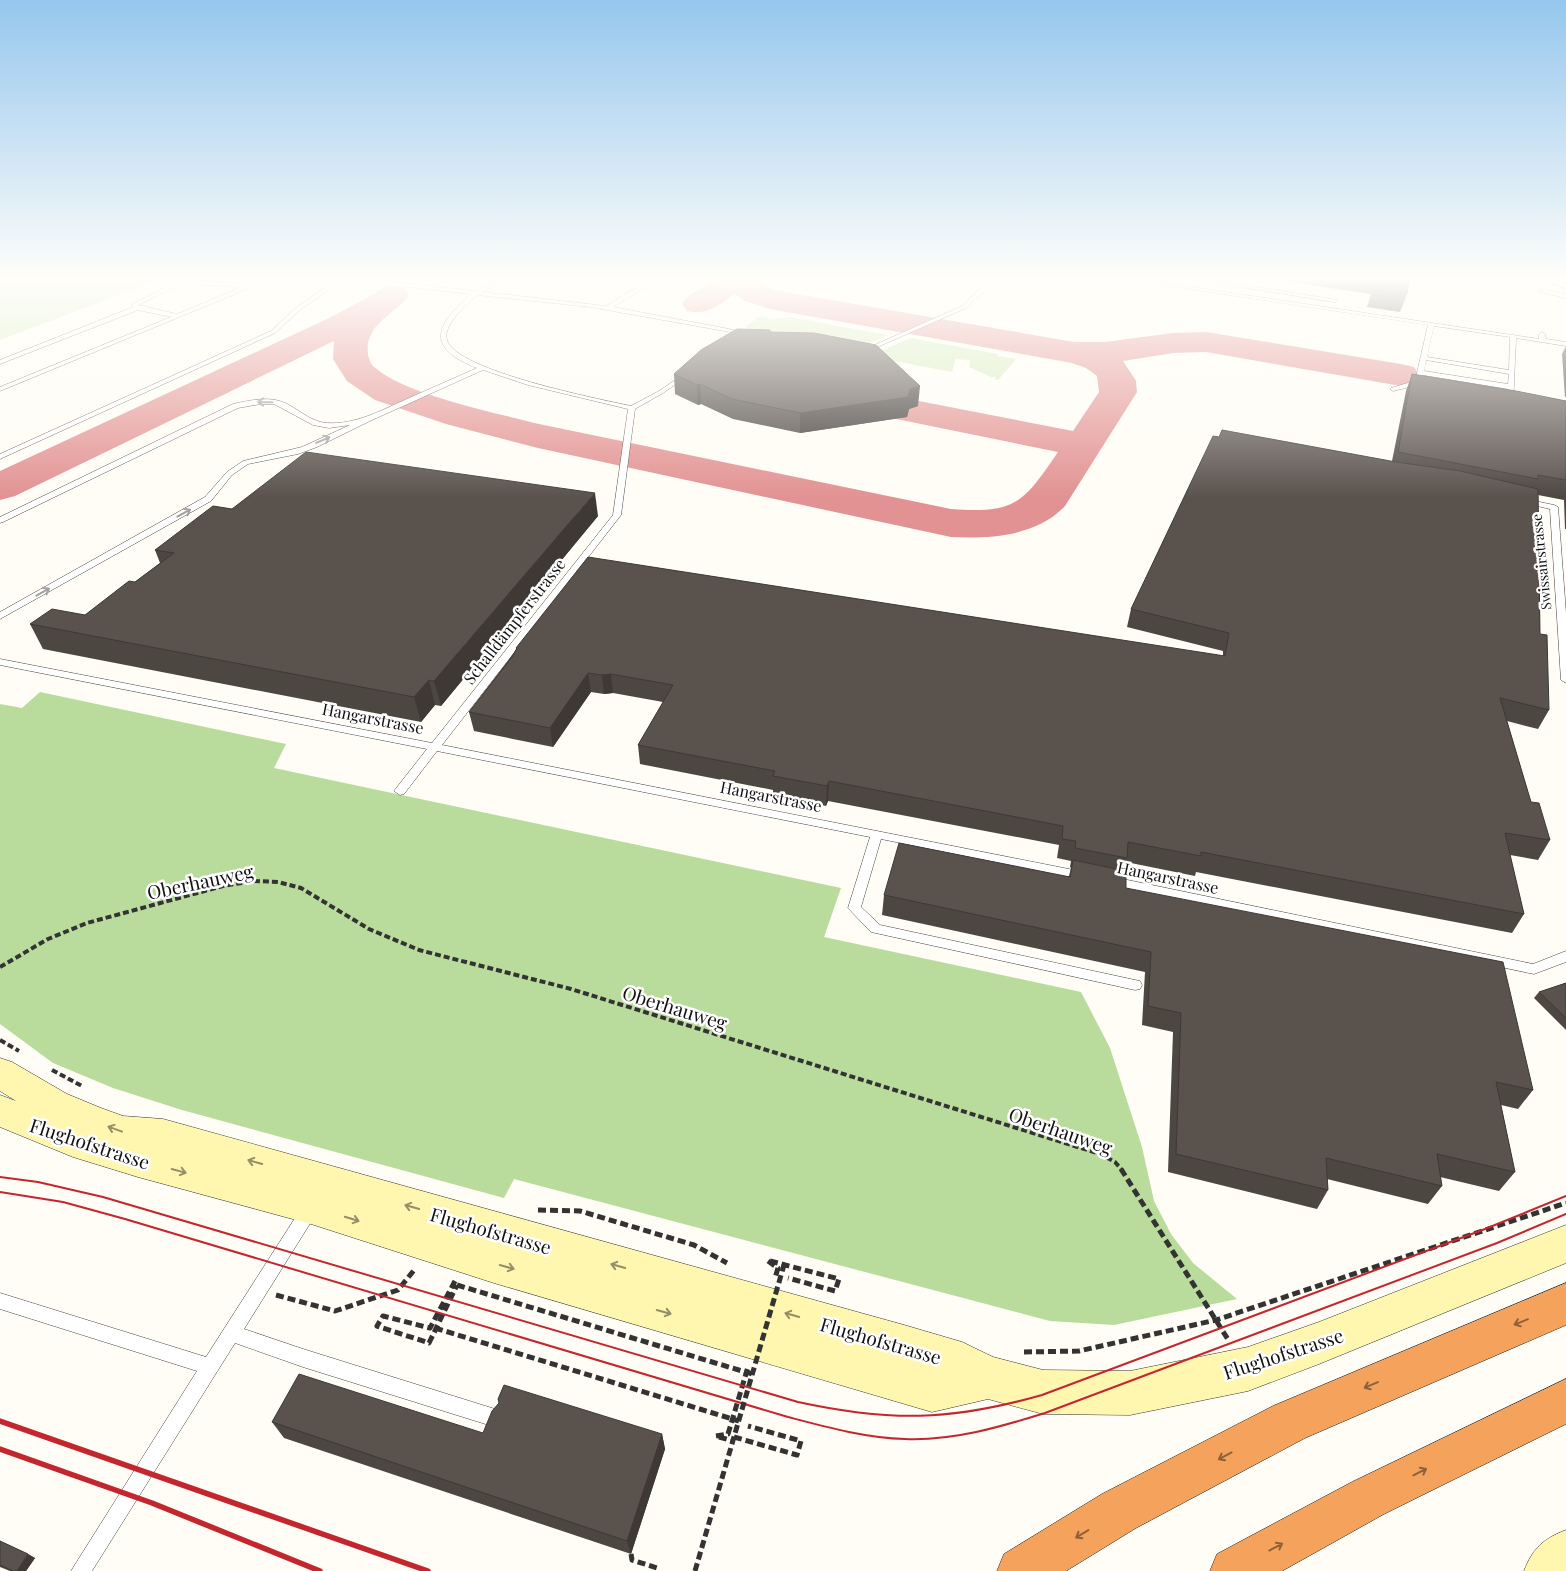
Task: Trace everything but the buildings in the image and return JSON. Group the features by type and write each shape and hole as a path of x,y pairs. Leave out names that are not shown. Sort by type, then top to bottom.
{"highway":[{"path":"1021,1571 1119,1512 1289,1422 1566,1304"},
{"path":"1234,1571 1368,1498 1566,1401"}],"main road":[{"name":"Flughofstrasse","path":"0,1073 54,1105 122,1132 163,1136 962,1364 1002,1364 1043,1392 1130,1393 1248,1369 1319,1343 1566,1244"},
{"name":"Flughofstrasse","path":"0,1111 73,1140 311,1206 494,1263 932,1390 962,1384 1002,1364"},
{"path":"1548,1571 1566,1554"}],"lane":[{"path":"0,362 27,351"},
{"path":"0,389 92,351"},
{"path":"0,457 231,351"},
{"path":"452,351 483,368 540,386 632,408 661,392 691,371"},
{"path":"1393,388 1416,381 1419,378 1425,351"},
{"path":"1512,351 1511,406 1520,408"},
{"path":"1423,358 1510,372"},
{"path":"0,616 208,500 217,492 229,473 240,465 255,459 300,450 483,368"},
{"path":"1420,372 1511,387"},
{"path":"1405,385 1425,389"},
{"path":"1501,401 1511,403"},
{"path":"0,520 236,406 274,402 286,406 304,418 323,425 345,424 370,418"},
{"name":"Schalldämpferstrasse","path":"400,791 617,515 632,408"},
{"name":"Swissairstrasse","path":"1515,498 1554,506 1566,680"},
{"path":"1554,506 1566,509"},
{"name":"Hangarstrasse","path":"0,662 877,834 1534,969 1566,956"},
{"path":"877,834 854,908 876,929 1135,985"},
{"path":"81,1571 311,1206"},
{"path":"0,1301 211,1367"},
{"path":"232,1333 303,1358 495,1418"}],"path":[{"name":"Oberhauweg","path":"0,967 48,939 87,923 223,886 254,880 278,882 301,888 369,929 419,950 571,989 1100,1154 1115,1162 1124,1173 1248,1369"},
{"path":"1002,1364 1079,1351 1216,1320 1566,1203"},
{"path":"528,1210 580,1211 694,1245 736,1267"},
{"path":"768,1260 839,1279 835,1291 788,1278"},
{"path":"259,1290 335,1310 398,1290 422,1261"},
{"path":"695,1571 784,1265"},
{"path":"456,1278 430,1328 383,1316 378,1326 429,1343 457,1285 752,1374"},
{"path":"773,1284 785,1287"},
{"path":"435,1328 739,1420"},
{"path":"716,1436 797,1455 801,1441 748,1426"},
{"path":"632,1554 632,1560 657,1568"}],"green space":[{"path":"879,351 983,351 1016,359 998,380 995,379 996,377 991,377 969,367 970,360 955,359 952,372 879,358 875,353"},
{"path":"40,692 286,744 274,768 841,888 824,937 1081,992 1110,1048 1142,1147 1154,1201 1171,1234 1193,1263 1237,1299 1114,1325 1050,1321 514,1179 504,1198 182,1110 113,1088 53,1063 0,1024 0,704 22,708"}],"taxiway":[{"path":"0,487 286,351"},
{"path":"350,351 351,359 360,373 388,392 460,416 538,436 951,523 977,524 1017,518 1030,513 1040,506 1049,497 1118,392 1118,381 1114,373 1107,366 1098,360 1074,352"},
{"path":"1067,351 1074,352"},
{"path":"1070,351 1074,352"},
{"path":"1074,352 1111,351"},
{"path":"1261,351 1401,375"},
{"path":"826,394 1083,445"}],"tram line":[{"path":"0,1177 38,1182 103,1197 798,1402 862,1413 920,1416 978,1410 1042,1395 1485,1229 1566,1196"},
{"path":"0,1192 63,1202 125,1219 788,1417 861,1434 905,1439 941,1438 976,1432 1045,1413 1497,1243 1566,1214"}],"railway":[{"path":"0,1421 428,1571"},
{"path":"0,1449 152,1503 320,1571"}]}
